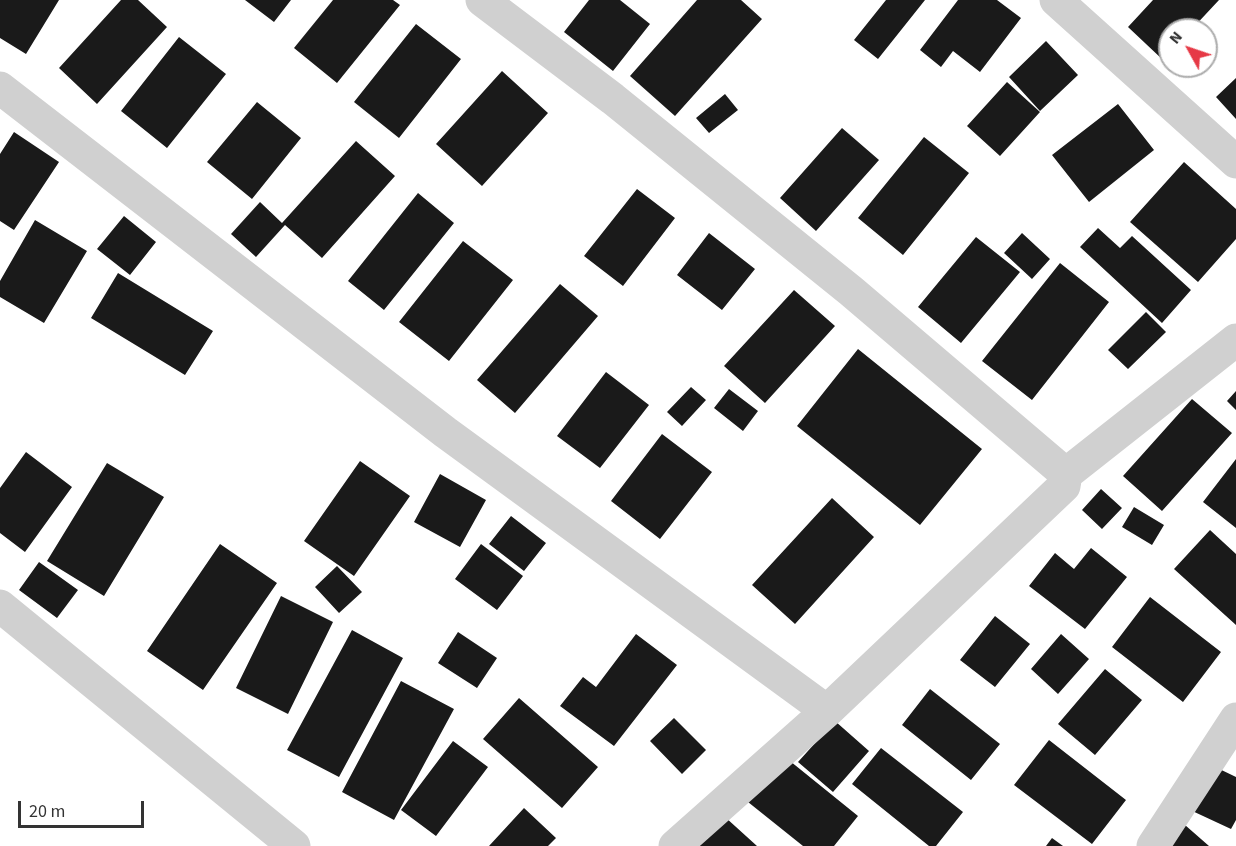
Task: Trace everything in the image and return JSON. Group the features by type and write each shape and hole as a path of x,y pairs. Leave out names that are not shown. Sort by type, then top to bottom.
{"street":[{"path":"482,0 613,99 851,291 1066,474"},
{"path":"1056,0 1236,162"},
{"path":"0,88 445,432 827,711"},
{"path":"675,846 827,711 1064,486 1066,474 1236,340"},
{"path":"0,606 294,846"},
{"path":"1153,846 1236,719"}],"building":[{"path":"0,0 59,0 26,54 0,38"},
{"path":"121,0 138,0 167,27 97,104 59,68"},
{"path":"245,0 291,0 274,22"},
{"path":"333,0 393,0 400,5 337,83 294,48"},
{"path":"589,0 620,0 650,24 613,71 564,32"},
{"path":"697,0 741,0 762,19 675,116 630,76"},
{"path":"886,0 925,0 878,59 854,40"},
{"path":"958,0 997,0 1021,18 980,72 953,51 941,67 920,50"},
{"path":"1153,0 1219,0 1202,18 1158,18 1158,55 1128,27"},
{"path":"416,24 461,59 399,138 354,102"},
{"path":"179,37 226,74 167,148 121,111"},
{"path":"1046,41 1078,75 1040,111 1009,77"},
{"path":"502,71 548,113 482,186 436,144"},
{"path":"1236,78 1236,119 1216,97"},
{"path":"1007,82 1040,112 1000,156 967,126"},
{"path":"725,94 738,110 709,133 696,118"},
{"path":"257,102 301,138 252,199 207,162"},
{"path":"1118,104 1154,150 1089,202 1052,155"},
{"path":"842,128 879,160 816,231 780,198"},
{"path":"14,132 59,162 14,230 0,221 0,154"},
{"path":"924,137 969,173 903,255 858,218"},
{"path":"356,141 395,176 322,258 285,225 256,257 231,234 260,202 282,223"},
{"path":"1184,162 1236,209 1236,239 1198,282 1130,222"},
{"path":"637,189 675,218 623,286 584,256"},
{"path":"418,193 454,223 384,310 348,281"},
{"path":"124,216 156,242 130,275 97,249"},
{"path":"35,220 87,251 44,323 0,297 0,281"},
{"path":"1098,228 1120,248 1132,236 1191,290 1162,323 1080,247"},
{"path":"709,233 755,269 722,310 677,275"},
{"path":"1022,233 1050,259 1032,279 1004,253"},
{"path":"976,237 1020,272 961,343 918,307"},
{"path":"463,241 513,280 449,361 399,322"},
{"path":"1060,263 1109,302 1032,400 982,361"},
{"path":"118,273 213,331 185,375 91,318"},
{"path":"560,284 598,316 515,413 477,380"},
{"path":"794,290 835,326 765,403 724,366"},
{"path":"1146,312 1166,332 1128,369 1108,350"},
{"path":"858,349 982,449 920,525 797,426"},
{"path":"606,372 649,405 600,468 557,436"},
{"path":"691,387 706,400 682,426 667,412"},
{"path":"729,389 758,411 743,431 714,408"},
{"path":"1236,391 1236,410 1227,401"},
{"path":"1192,399 1232,433 1162,511 1123,476"},
{"path":"662,434 712,472 660,539 611,501"},
{"path":"26,452 72,487 25,552 0,533 0,488"},
{"path":"1236,459 1236,528 1203,502"},
{"path":"360,461 410,496 354,576 304,541"},
{"path":"107,463 164,497 104,596 47,561"},
{"path":"440,474 486,500 460,547 414,522"},
{"path":"1101,489 1122,508 1102,529 1082,510"},
{"path":"832,498 874,537 795,624 752,585"},
{"path":"1134,507 1164,525 1152,545 1122,527"},
{"path":"511,516 546,543 524,571 489,544"},
{"path":"1210,530 1236,554 1236,625 1174,569"},
{"path":"220,544 277,583 203,690 147,651"},
{"path":"481,544 523,576 497,610 455,579"},
{"path":"1091,548 1127,577 1085,629 1029,586 1055,553 1074,569"},
{"path":"39,562 78,590 57,618 19,590"},
{"path":"337,566 362,592 339,613 315,587"},
{"path":"281,596 333,622 288,714 236,688"},
{"path":"1150,597 1221,652 1183,702 1112,647"},
{"path":"995,616 1030,644 995,687 960,660"},
{"path":"352,630 403,658 339,777 287,750"},
{"path":"458,632 497,658 477,688 438,663"},
{"path":"636,634 677,665 614,746 560,706 583,677 596,687"},
{"path":"1061,634 1089,659 1058,694 1031,669"},
{"path":"1105,669 1142,700 1095,755 1058,724"},
{"path":"401,681 454,709 394,820 342,792"},
{"path":"930,689 1000,744 971,780 902,725"},
{"path":"519,698 598,767 562,808 483,739"},
{"path":"674,718 706,750 682,774 650,741"},
{"path":"835,721 869,751 833,792 798,762"},
{"path":"1049,740 1126,800 1092,844 1014,785"},
{"path":"453,741 488,767 436,836 401,810"},
{"path":"881,748 963,812 936,846 929,846 852,784"},
{"path":"785,757 858,816 834,846 803,846 748,802"},
{"path":"1209,764 1236,777 1236,820 1231,829 1188,809"},
{"path":"524,808 556,838 548,846 489,846"},
{"path":"725,817 757,846 699,846"},
{"path":"1177,818 1209,846 1151,846"},
{"path":"1052,838 1063,846 1046,846"}]}
